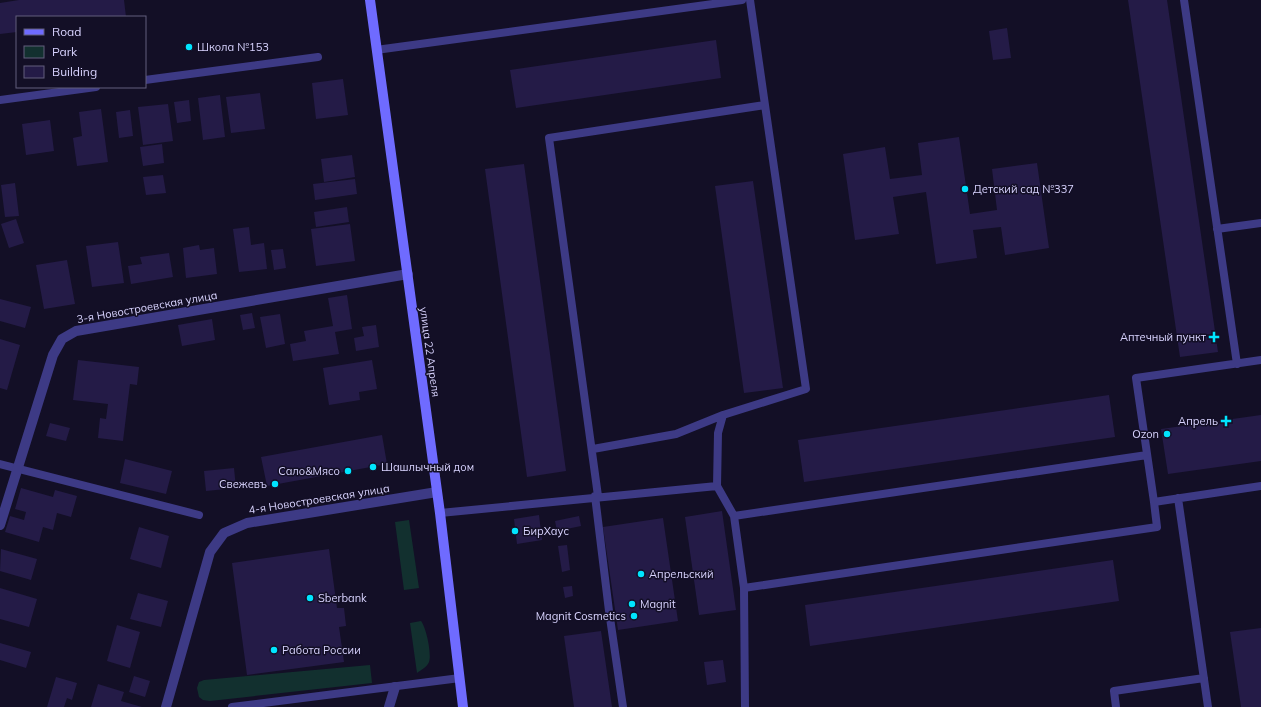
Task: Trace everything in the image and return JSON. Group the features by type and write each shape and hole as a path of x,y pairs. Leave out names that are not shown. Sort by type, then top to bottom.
{"main road":[{"name":"улица 22 Апреля","path":"370,0 440,513 464,707"}],"street":[{"name":"3-я Новостроевская улица","path":"0,525 16,469 54,355 62,339 76,331 408,274"},
{"name":"4-я Новостроевская улица","path":"166,707 210,552 224,533 247,523 437,492"},
{"path":"389,707 395,687"}],"lane":[{"path":"376,50 742,0"},
{"path":"593,449 676,434 723,415 806,389 750,0"},
{"path":"1184,0 1237,364"},
{"path":"146,80 318,57"},
{"path":"0,100 89,88"},
{"path":"623,707 608,611 593,449 549,138 765,105"},
{"path":"1217,229 1261,223"},
{"path":"744,588 1157,527 1136,378 1261,360"},
{"path":"723,415 718,433 716,459 717,486 734,516 744,588 744,707"},
{"path":"734,516 1147,455"},
{"path":"0,464 199,515"},
{"path":"440,513 597,496 717,486"},
{"path":"1154,502 1261,486"},
{"path":"1178,498 1208,707"},
{"path":"232,707 460,678"},
{"path":"1116,707 1114,691 1204,678"}],"green space":[{"path":"409,520 419,588 404,590 395,522"},
{"path":"421,621 428,641 430,658 427,665 417,673 410,623"},
{"path":"370,665 372,683 210,701 203,700 199,697 197,688 199,682 204,680"}],"building":[{"path":"19,0 124,0 126,16 16,16 16,32 0,34 0,3"},
{"path":"1128,0 1167,0 1218,352 1180,357"},
{"path":"1007,28 1011,58 993,60 989,31"},
{"path":"716,40 721,78 516,108 510,70"},
{"path":"343,79 348,115 316,119 312,83"},
{"path":"260,93 265,129 231,133 226,97"},
{"path":"220,95 225,137 203,140 198,98"},
{"path":"189,100 191,121 177,123 174,102"},
{"path":"168,104 173,141 143,145 138,107"},
{"path":"101,109 108,162 77,166 73,138 82,136 79,112"},
{"path":"130,110 133,136 119,138 116,112"},
{"path":"50,120 54,151 26,155 22,124"},
{"path":"959,137 970,214 997,210 992,169 1037,163 1049,248 1005,255 1001,227 973,230 977,258 936,264 926,192 893,197 899,234 855,240 843,154 885,147 890,179 922,175 918,143"},
{"path":"162,144 164,163 143,166 140,147"},
{"path":"352,155 355,177 324,182 321,159"},
{"path":"524,164 566,471 527,477 485,169"},
{"path":"163,175 166,193 146,195 143,177"},
{"path":"355,179 357,194 315,200 313,184"},
{"path":"753,181 783,388 744,393 715,186"},
{"path":"15,183 19,216 5,217 1,185"},
{"path":"347,207 349,222 316,227 314,212"},
{"path":"16,219 24,243 9,248 1,224"},
{"path":"350,224 355,261 316,266 311,229"},
{"path":"249,227 251,245 264,243 267,269 239,272 233,229"},
{"path":"118,242 124,283 92,287 86,246"},
{"path":"199,245 200,250 214,248 217,274 186,278 183,248"},
{"path":"283,249 286,268 274,270 271,250"},
{"path":"169,253 173,277 131,284 128,266 142,264 140,257"},
{"path":"67,260 75,304 44,309 36,265"},
{"path":"347,295 352,329 335,332 339,354 293,361 290,344 306,341 304,331 333,326 328,298"},
{"path":"0,299 31,307 25,328 0,321"},
{"path":"252,313 255,328 243,330 240,315"},
{"path":"280,314 285,344 266,348 260,317"},
{"path":"212,319 215,340 182,346 178,325"},
{"path":"376,325 379,347 356,351 354,338 364,336 362,327"},
{"path":"0,339 20,345 7,390 0,388"},
{"path":"78,360 139,367 137,385 130,384 123,441 98,438 100,418 106,419 108,404 73,400"},
{"path":"372,360 377,389 359,392 360,400 329,405 323,368"},
{"path":"1109,395 1115,437 804,482 798,440"},
{"path":"1261,415 1261,461 1168,474 1161,429"},
{"path":"50,423 70,428 66,441 46,436"},
{"path":"382,435 387,464 267,486 261,457"},
{"path":"125,459 172,471 166,494 120,483"},
{"path":"234,468 236,488 206,491 204,471"},
{"path":"21,488 53,497 55,490 77,496 71,517 57,513 53,530 43,527 39,542 5,532 10,516 24,520 26,512 15,509"},
{"path":"722,511 736,610 699,615 685,517"},
{"path":"539,515 542,540 517,544 514,519"},
{"path":"579,516 581,526 557,531 555,521"},
{"name":"Апрельский","path":"663,518 678,621 618,630 603,527"},
{"path":"139,527 169,536 161,568 130,559"},
{"path":"567,545 570,570 562,572 558,546"},
{"path":"1,549 37,559 31,580 0,571"},
{"path":"329,549 337,608 344,608 346,626 339,627 344,662 247,675 232,563"},
{"path":"1113,560 1119,601 810,646 805,605"},
{"path":"572,586 573,596 565,598 563,587"},
{"path":"0,588 37,599 29,627 0,619"},
{"path":"138,593 168,601 161,627 130,619"},
{"path":"117,625 140,632 130,668 107,661"},
{"path":"1261,628 1261,707 1241,707 1230,632"},
{"path":"601,631 612,707 574,707 564,636"},
{"path":"0,643 31,652 26,668 0,660"},
{"path":"723,660 726,682 707,685 704,662"},
{"path":"134,676 150,681 145,697 129,692"},
{"path":"56,677 77,683 72,700 67,698 64,707 47,707"},
{"path":"98,684 124,692 121,701 142,707 91,707"}],"place":[{"name":"Школа №153","path":"189,47"},
{"name":"Детский сад №337","path":"965,189"},
{"name":"Аптечный пункт","path":"1214,337"},
{"name":"Апрель","path":"1226,421"},
{"name":"Ozon","path":"1167,434"},
{"name":"Шашлычный дом","path":"373,467"},
{"name":"Сало&Мясо","path":"348,471"},
{"name":"Свежевъ","path":"275,484"},
{"name":"БирХаус","path":"515,531"},
{"name":"Апрельский","path":"641,574"},
{"name":"Sberbank","path":"310,598"},
{"name":"Magnit","path":"632,604"},
{"name":"Magnit Cosmetics","path":"634,616"},
{"name":"Работа России","path":"274,650"}]}
